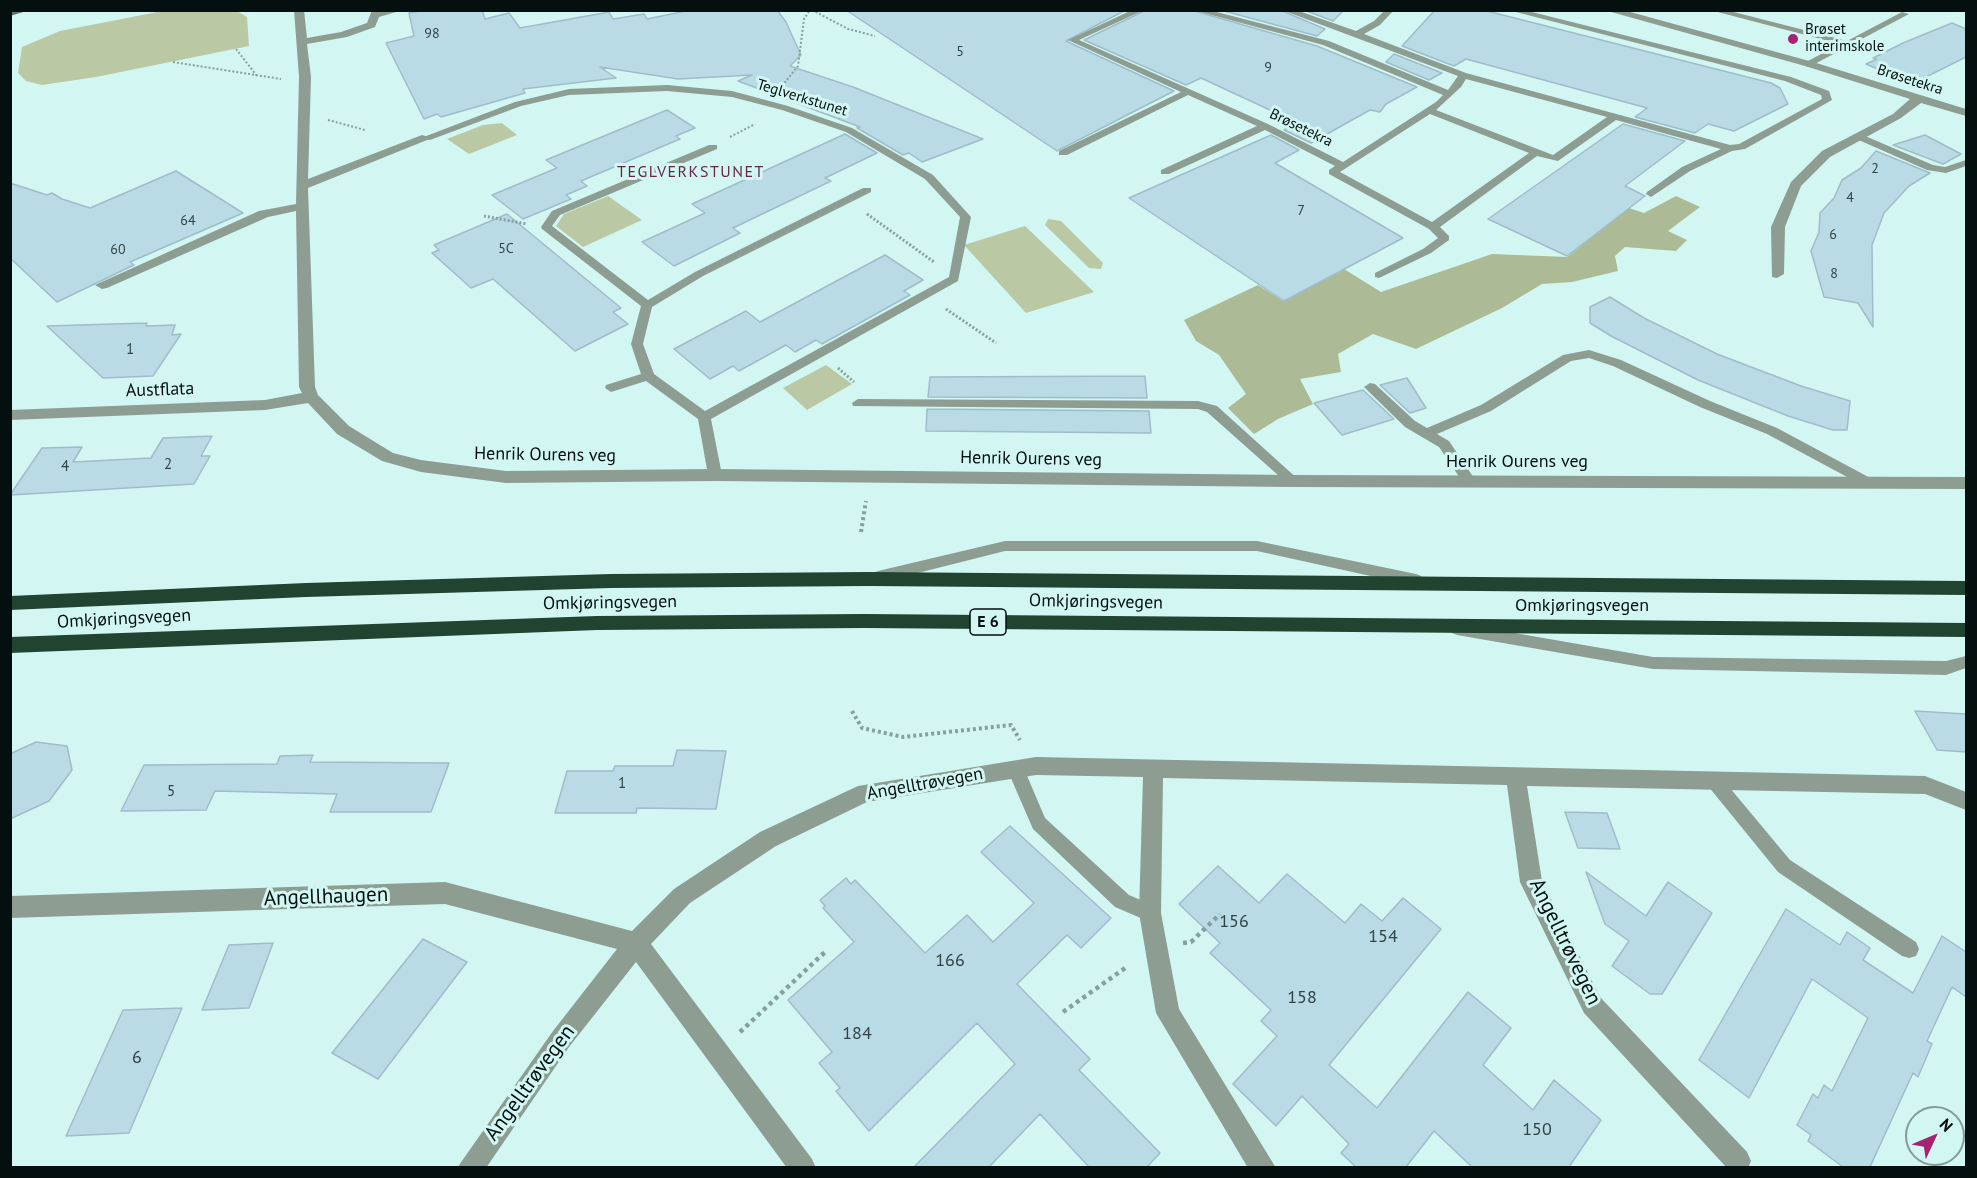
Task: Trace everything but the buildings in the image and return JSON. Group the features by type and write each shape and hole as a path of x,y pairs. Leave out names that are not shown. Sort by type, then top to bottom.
{"highway":[{"name":"Omkjøringsvegen","path":"10,603 306,590 575,582 869,579 1966,588"},
{"name":"Omkjøringsvegen","path":"10,645 597,623 864,621 1966,630"}],"street":[{"path":"10,13 26,10"},
{"path":"299,10 305,77 302,186 306,368 311,397"},
{"path":"302,42 343,34 371,25 376,13 398,10"},
{"name":"Brøsetekra","path":"1609,10 1809,64 1966,113"},
{"path":"1777,274 1778,227 1795,185 1826,154 1897,116 1919,98"},
{"name":"Teglverkstunet","path":"302,186 426,138"},
{"path":"102,285 264,214 303,206"},
{"name":"Austflata","path":"10,415 265,405 311,397"},
{"name":"Henrik Ourens veg","path":"311,397 343,430 366,446 388,457 421,466 506,477 715,475 1293,481 1966,483"},
{"name":"Angelltrøvegen","path":"470,1167 561,1039 636,943 682,896 768,839 865,793 1026,768 1924,785 1966,801"},
{"path":"1153,771 1149,913 1168,1013 1263,1167"},
{"name":"Angelltrøvegen","path":"1516,778 1531,882 1592,1005 1738,1161"},
{"name":"Angellhaugen","path":"10,907 445,893 636,943"},
{"path":"636,943 801,1166"}],"lane":[{"name":"Brøsetekra","path":"1140,10 1072,40 1265,126 1343,166 1430,111 1449,94 1462,75"},
{"path":"1197,10 1326,43 1449,94"},
{"path":"1286,10 1359,35 1462,75 1730,148"},
{"path":"1326,43 1359,35 1390,10"},
{"path":"1512,10 1788,79 1826,93 1827,100 1741,147 1730,148 1686,169 1652,194"},
{"path":"1714,10 1845,44"},
{"path":"1809,64 1905,14"},
{"name":"Teglverkstunet","path":"426,138 518,104 569,92 667,88 732,94 785,108 849,130 929,177 966,217 954,279 944,285"},
{"path":"1063,153 1188,92"},
{"path":"1430,111 1554,159 1615,116"},
{"path":"1165,172 1265,126"},
{"path":"1858,136 1931,168 1946,170 1966,163"},
{"path":"647,305 546,226 556,213 713,147"},
{"path":"1433,227 1536,152"},
{"path":"1343,166 1333,172 1433,227 1445,238 1427,251 1379,275"},
{"path":"715,475 704,417 648,376 637,344 647,305 699,274 867,190"},
{"path":"704,417 944,285"},
{"path":"1426,433 1486,408 1567,358 1589,354 1617,363 1772,431 1869,483"},
{"path":"611,388 648,376"},
{"path":"1370,387 1410,424 1444,444 1469,481"},
{"path":"858,403 1198,405 1212,409 1293,481"},
{"path":"869,579 1005,546 1257,546 1428,583"},
{"path":"1436,626 1653,663 1946,668 1966,662"},
{"path":"1026,768 1039,824 1122,901 1149,913"},
{"path":"1714,781 1784,866 1909,949"}],"path":[{"path":"762,102 795,72 800,57 804,19 811,10 848,29 875,36"},
{"path":"236,49 257,77"},
{"path":"173,62 275,80 305,77"},
{"path":"713,147 785,108"},
{"path":"304,114 365,129"},
{"path":"848,200 941,266 945,274 944,285"},
{"path":"484,216 546,226"},
{"path":"926,295 996,343"},
{"path":"821,354 854,381 858,403"},
{"path":"861,532 870,477"},
{"path":"852,711 862,729 903,738 1011,725 1026,768"},
{"path":"718,1053 825,952"}],"green space":[{"path":"168,10 237,11 247,17 249,46 96,77 42,85 26,81 18,73 22,47 60,31"},
{"path":"502,123 517,135 469,154 447,139 483,125"},
{"path":"608,196 642,220 583,247 556,226 564,214"},
{"path":"1676,196 1700,207 1668,231 1687,240 1676,251 1625,247 1615,256 1618,271 1572,282 1542,284 1502,308 1416,349 1373,334 1338,354 1341,372 1300,379 1313,404 1278,419 1254,434 1228,408 1246,394 1219,355 1196,341 1184,320 1258,285 1283,301 1344,269 1381,292 1492,254 1567,257 1629,208 1644,213"},
{"path":"1048,219 1061,221 1103,263 1101,269 1089,268 1045,225"},
{"path":"1025,226 1094,292 1026,313 964,245"},
{"path":"826,365 852,384 807,410 783,388"}],"place":[{"name":"Brøset interimskole","path":"1793,39"}],"district":[{"name":"TEGLVERKSTUNET","path":"691,172"}]}
